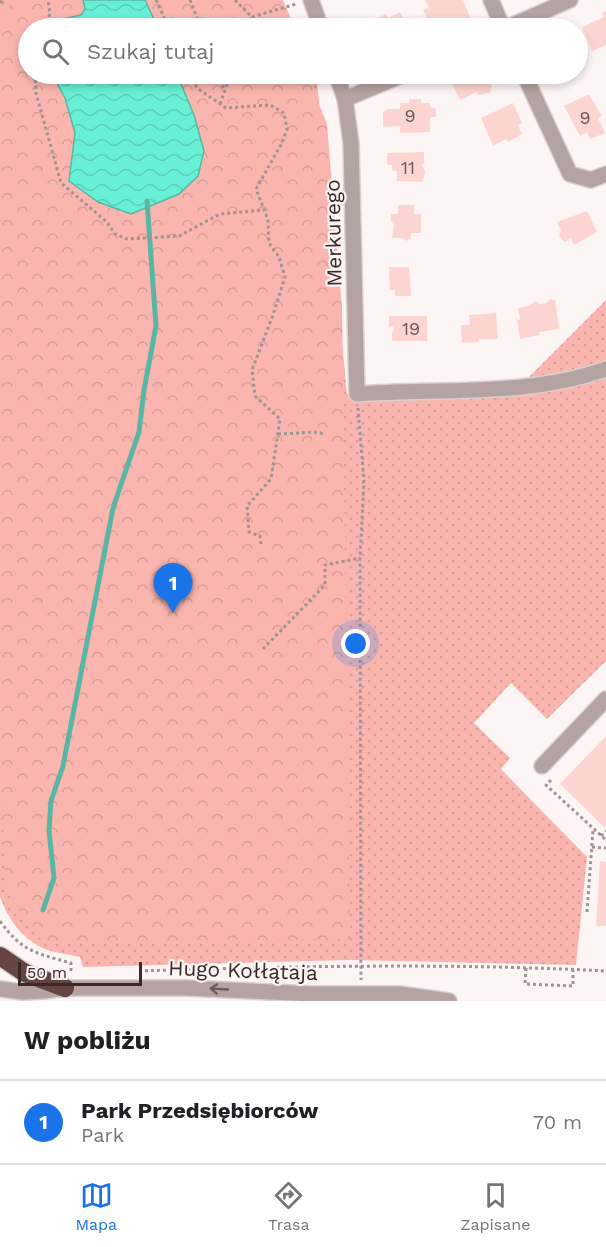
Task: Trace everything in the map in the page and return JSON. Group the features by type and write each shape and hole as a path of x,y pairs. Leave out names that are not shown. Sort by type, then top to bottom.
{"highway":[{"path":"0,956 25,973 64,988"}],"street":[{"path":"491,0 500,18"},
{"path":"528,18 570,0"},
{"path":"305,2 315,18"},
{"name":"Merkurego","path":"340,84 345,99 351,143 357,394"},
{"path":"345,99 381,84"},
{"path":"529,84 570,174 591,180 606,174"},
{"path":"357,394 517,388 585,377 606,369"},
{"path":"542,766 606,699"},
{"name":"Hugo Kołłątaja","path":"0,989 44,992 64,988 186,988 361,998 400,994 449,1001"}],"path":[{"path":"48,0 48,18"},
{"path":"156,0 164,18"},
{"path":"190,0 197,18"},
{"path":"235,0 252,17 305,2"},
{"path":"36,84 61,183 107,222 115,234 127,239 179,236 220,214 263,210"},
{"path":"195,84 197,88 226,108 270,105 284,113 287,129 282,143 256,189 268,220 269,243 279,257 285,277 252,370 255,396 280,419 271,479 247,506 249,532 260,536 261,544"},
{"path":"222,84 225,91"},
{"path":"220,104 227,84"},
{"path":"357,394 364,482 360,558 361,998"},
{"path":"278,434 317,432 324,434"},
{"path":"263,649 325,585 325,565 360,558"},
{"path":"542,766 555,777 546,785 606,840"},
{"path":"587,912 593,828"},
{"path":"601,836 606,831"},
{"path":"592,847 606,848"},
{"path":"0,921 16,941 27,949 71,963 71,970"},
{"path":"526,968 525,984 573,986 573,970"},
{"path":"130,971 526,968 606,972"}],"green space":[{"path":"0,0 283,0 291,18 18,18 18,84 317,84 347,394 518,388 606,300 606,661 547,719 511,683 474,723 510,758 501,769 587,857 576,965 350,960 83,967 80,957 51,951 34,944 11,920 0,897"},
{"path":"15,0 279,0 286,18 18,18 18,84 311,84 327,124 342,308 350,939 47,942 16,908 5,877 0,756 0,17"}],"water":[{"path":"83,0 145,0 153,18 68,18 81,15 85,9"},
{"path":"57,84 181,84 194,115 204,151 198,176 179,194 131,214 98,202 69,181 75,133 65,98"}],"building":[{"path":"425,0 463,0 470,17 427,18 423,10 429,7"},
{"path":"606,11 606,45 592,51 588,41 588,24 604,17 602,13"},
{"path":"400,12 403,18 388,18"},
{"path":"452,84 490,84 492,87 490,93 478,95 477,92 460,100"},
{"path":"589,94 602,116 598,118 605,133 590,139 587,132 580,136 564,106"},
{"path":"409,99 421,99 421,103 430,103 430,107 436,109 436,117 430,117 430,132 400,133 400,126 383,127 383,113 387,109 400,109 400,103 409,103"},
{"path":"513,103 522,123 518,125 522,134 508,142 506,139 493,146 481,118"},
{"path":"424,152 423,182 397,181 397,171 392,170 392,165 387,165 387,153"},
{"path":"398,205 414,205 414,214 421,214 421,233 411,233 411,238 406,241 403,238 392,238 394,224 391,222 391,214 398,214"},
{"path":"587,211 597,232 574,245 571,238 565,242 561,239 559,235 561,230 557,222"},
{"path":"389,267 409,267 411,296 395,296 395,290 390,290"},
{"path":"551,299 555,300 559,329 539,332 540,335 520,339 518,308 536,301 540,304 547,303"},
{"path":"496,313 498,339 479,339 479,342 462,343 461,325 470,325 469,315"},
{"path":"389,316 427,316 427,341 392,341 394,326 389,327"},
{"path":"606,736 606,826 604,827 560,784"},
{"path":"600,861 606,862 606,926 596,926"}],"waterway":[{"path":"43,910 54,878 49,830 51,801 63,766 113,508 139,432 156,326 147,201"}],"place":[{"name":"Park Przedsiębiorców","path":"173,613"}]}
